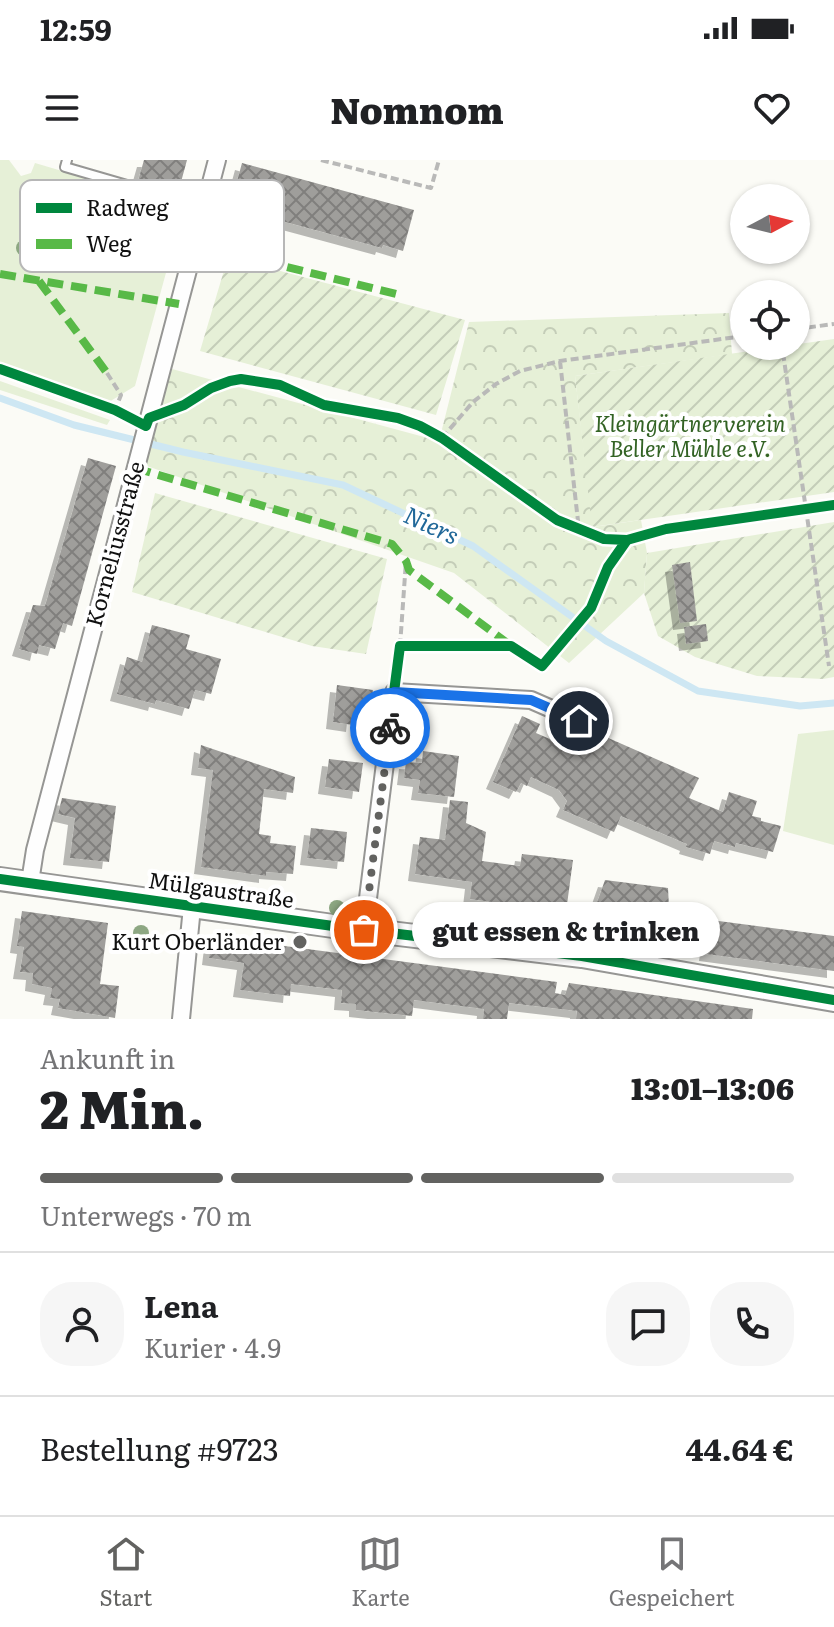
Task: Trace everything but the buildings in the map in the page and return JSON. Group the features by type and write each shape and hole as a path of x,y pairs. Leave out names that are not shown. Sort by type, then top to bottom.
{"street":[{"name":"Korneliusstraße","path":"211,180 217,160"},
{"name":"Korneliusstraße","path":"30,882 35,850 186,272"},
{"path":"364,930 394,692 531,700 579,721"},
{"name":"Mülgaustraße","path":"0,879 364,930 582,956 834,1000"},
{"path":"181,1019 192,907"}],"lane":[{"path":"67,160 65,167 110,180"}],"path":[{"path":"321,160 431,188 439,160"},
{"path":"810,327 834,324"},
{"path":"442,438 473,402 520,371 560,361 730,338"},
{"path":"784,360 829,666"},
{"path":"560,361 579,530"},
{"path":"107,373 121,395 115,410"},
{"path":"400,646 406,561"}],"green space":[{"path":"0,160 9,160 21,176 31,173 35,163 93,180 20,180 20,272 166,272 135,386 109,402 0,363"},
{"path":"224,272 284,272 465,320 436,415 200,351"},
{"path":"729,313 730,354 575,376 593,527 641,520 647,553 644,593 569,663 454,573 144,465 172,369 439,441 469,322"},
{"name":"Kleingärtnerverein Beller Mühle e.V.","path":"834,339 834,492 592,527 575,376 730,354 730,360 810,360 810,342"},
{"path":"0,381 110,420 107,425 0,390"},
{"path":"155,493 387,559 366,654 312,646 132,592"},
{"path":"834,522 834,677 757,676 695,657 658,636 644,593 647,553"},
{"path":"834,730 834,845 783,831 798,734"}],"waterway":[{"name":"Niers","path":"0,398 74,425 183,452 343,485 473,546 606,641 698,691 800,706 834,703"}],"marked path":[{"path":"284,266 396,294"},
{"path":"0,274 179,304"},
{"path":"39,281 107,373"},
{"path":"135,468 392,544 406,561 409,570 510,645"}],"cycle path":[{"path":"0,369 115,410 146,426 149,418 184,405 211,388 241,379 280,385 324,405 398,418 442,438 557,520 604,539 627,540 666,529 834,505"},
{"path":"394,692 400,646 511,646 542,666 591,608 608,567 627,540"},
{"path":"0,879 340,927 582,956 834,1000"}],"way so far":[{"path":"364,930 390,728"}],"place":[{"name":"gut essen & trinken","path":"364,930"},
{"name":"Kurt Oberländer","path":"300,942"}],"route":[{"path":"390,728 394,692 531,700 579,721"}]}
